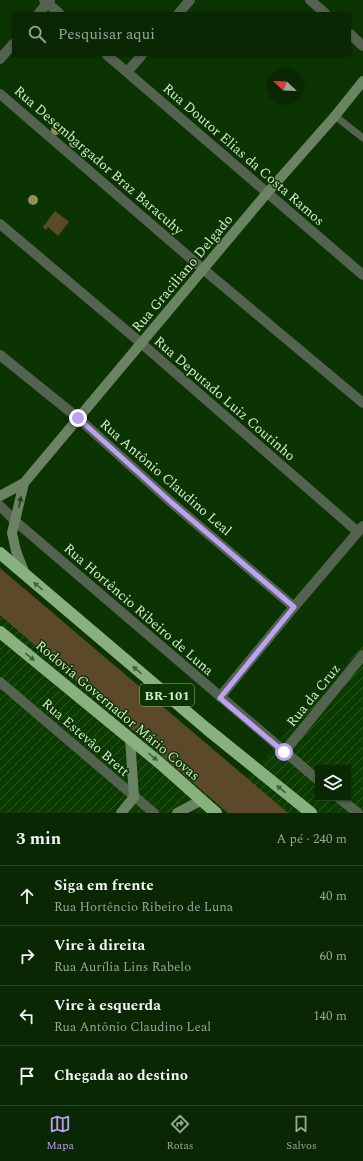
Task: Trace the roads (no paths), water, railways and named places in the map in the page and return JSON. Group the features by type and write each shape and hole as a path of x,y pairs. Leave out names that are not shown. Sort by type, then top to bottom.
{"highway":[{"name":"BR-101","path":"0,553 207,729 311,813"},
{"name":"Rodovia Governador Mário Covas","path":"0,632 130,738 216,813"}],"street":[{"path":"180,12 190,0"},
{"path":"310,0 324,12"},
{"path":"40,12 47,1 58,12"},
{"path":"351,35 363,46"},
{"path":"0,59 12,45"},
{"name":"Rua Doutor Elias da Costa Ramos","path":"108,56 363,275"},
{"path":"127,72 141,56"},
{"name":"Rua Graciliano Delgado","path":"0,496 24,483 267,193 336,116 363,81"},
{"name":"Rua Desembargador Braz Baracuhy","path":"0,94 203,269 363,403"},
{"name":"Rua Deputado Luiz Coutinho","path":"0,224 360,529"},
{"name":"Rua Antônio Claudino Leal","path":"0,355 78,418 172,503 294,607"},
{"name":"Rua Graciliano Delgado","path":"24,483 12,533 16,551 25,574"},
{"name":"Rua Hortêncio Ribeiro de Luna","path":"0,506 220,698 315,778"},
{"path":"220,698 360,529"},
{"name":"Rua da Cruz","path":"284,752 363,655"},
{"name":"Rua Estevão Brett","path":"0,682 154,813"},
{"path":"121,813 134,797 130,738"},
{"path":"177,813 202,800"},
{"path":"343,801 358,813"}],"lane":[{"path":"336,116 363,138"}]}
